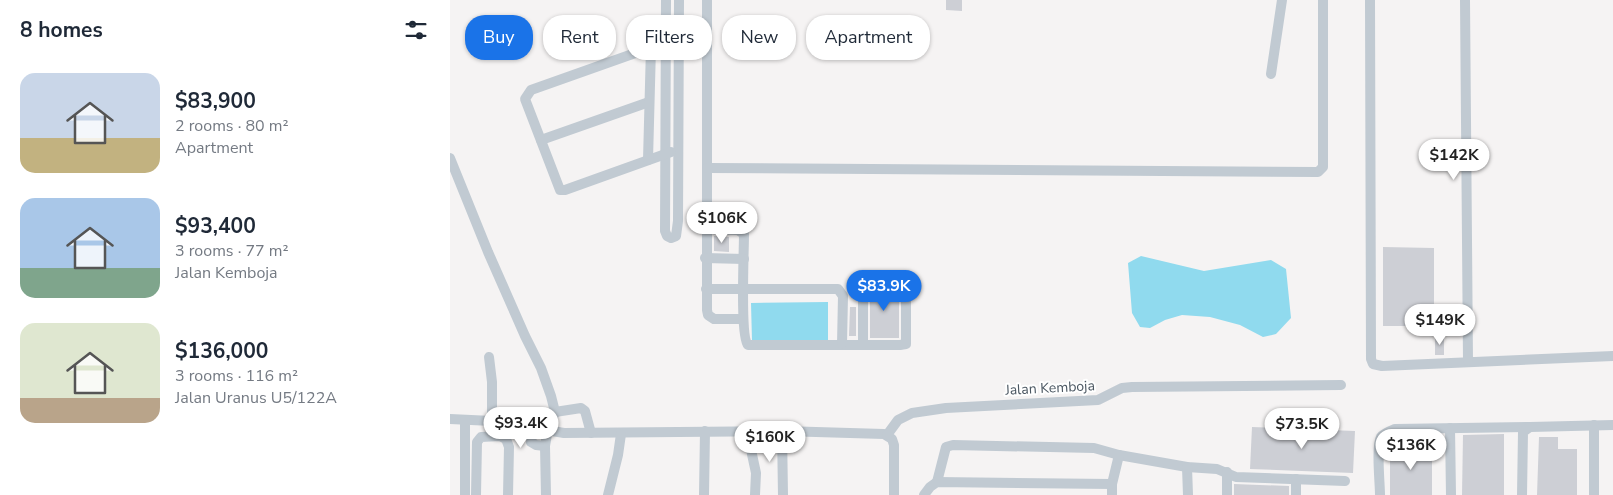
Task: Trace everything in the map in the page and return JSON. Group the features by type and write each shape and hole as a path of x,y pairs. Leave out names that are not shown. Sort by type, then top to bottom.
{"street":[{"path":"666,0 666,15"},
{"path":"679,0 679,15"},
{"path":"707,0 707,310 710,317 744,320"},
{"path":"1271,74 1282,0"},
{"path":"707,168 1318,172 1323,167 1323,0"},
{"path":"1370,0 1371,359 1374,364 1382,366 1464,364 1468,361 1613,356"},
{"path":"1465,0 1468,361"},
{"path":"626,56 531,90 525,99 560,190 565,190 679,149"},
{"path":"648,160 650,60"},
{"path":"666,60 665,231 667,236 671,238 676,236 678,221 679,60"},
{"path":"541,140 650,102"},
{"path":"450,158 499,277 541,368 554,412 545,446 546,495"},
{"path":"707,229 743,231 744,320 745,341 748,345 906,344 906,278 868,278 863,281 863,344"},
{"path":"706,258 744,259"},
{"path":"706,289 840,290 843,296 842,344"},
{"path":"489,356 492,382 492,436"},
{"name":"Jalan Kemboja","path":"887,435 898,420 912,413 946,408 1098,400 1122,388 1233,384 1341,385"},
{"path":"554,412 581,408 585,411 591,433"},
{"path":"450,419 492,421 533,426 564,433 621,434 782,431 887,435 892,439 894,445 894,495"},
{"path":"465,420 465,495"},
{"path":"1594,425 1594,495"},
{"path":"1380,495 1381,437 1395,429 1526,429 1613,425"},
{"path":"533,426 531,442 536,445 545,446"},
{"path":"1450,428 1451,495"},
{"path":"1522,495 1526,429"},
{"path":"704,495 705,431"},
{"path":"747,431 756,473 755,495"},
{"path":"782,431 783,495"},
{"path":"608,495 621,434"},
{"path":"476,495 477,442 481,437 492,436 504,436 509,447 508,495"},
{"path":"937,482 946,447 953,444 1094,448 1119,455 1187,467 1217,469 1236,477 1345,481"},
{"path":"1112,495 1112,484 1119,455"},
{"path":"1187,467 1188,495"},
{"path":"1227,472 1227,495"},
{"path":"1296,479 1296,495"},
{"path":"924,495 930,486 937,482 1112,484"}],"water":[{"path":"1141,256 1204,271 1271,260 1286,269 1291,318 1276,334 1263,337 1240,325 1210,317 1182,315 1165,320 1150,328 1140,327 1132,313 1128,263"},
{"path":"828,302 828,341 752,341 751,303"}],"building":[{"path":"946,0 962,0 962,11 946,10"},
{"path":"714,236 729,237 729,252 714,251"},
{"path":"1383,247 1434,248 1434,326 1383,326"},
{"path":"870,285 899,285 899,338 870,338"},
{"path":"850,307 856,307 856,336 849,336"},
{"path":"1435,338 1444,338 1444,355 1435,355"},
{"path":"1252,427 1355,431 1353,473 1250,469"},
{"path":"1504,434 1504,495 1462,495 1463,435"},
{"path":"1539,437 1558,437 1558,449 1577,449 1577,495 1537,495"},
{"path":"1415,442 1422,442 1422,449 1432,449 1432,495 1390,495 1390,448 1415,448"},
{"path":"1234,484 1289,486 1289,495 1234,495"}]}
